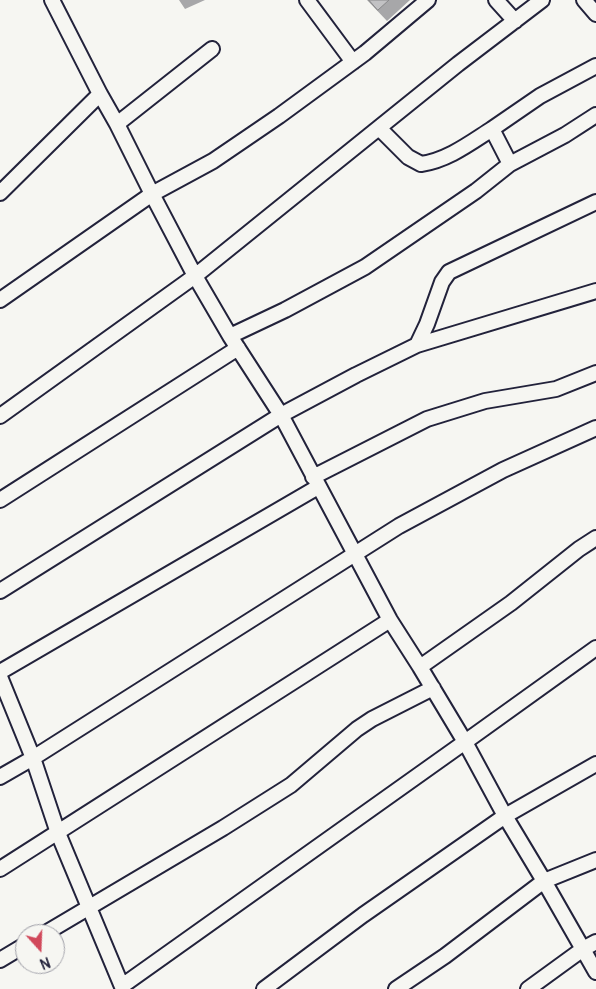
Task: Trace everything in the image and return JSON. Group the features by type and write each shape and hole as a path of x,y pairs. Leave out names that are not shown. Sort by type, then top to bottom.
{"street":[{"path":"52,0 195,276 230,336 281,416 390,620 465,742 505,816 596,972"},
{"path":"307,0 354,62"},
{"path":"0,300 152,194 213,161 279,116 354,62 428,0"},
{"path":"496,0 515,21"},
{"path":"0,416 195,276 458,64 542,0"},
{"path":"584,0 596,14"},
{"path":"117,124 212,49"},
{"path":"379,128 408,157 421,164 441,159 460,150 540,96 596,66"},
{"path":"0,193 100,94"},
{"path":"230,336 285,310 365,267 476,191 510,164 596,115"},
{"path":"492,129 510,164"},
{"path":"417,345 442,282 449,272 596,202"},
{"path":"0,591 281,416 356,375 417,345 596,291"},
{"path":"0,500 238,348"},
{"path":"596,373 556,388 485,401 427,419 316,482 1,680 33,758 58,833 122,987 596,648"},
{"path":"0,777 399,526 503,470 596,428"},
{"path":"420,667 512,602 579,549 596,538"},
{"path":"0,869 390,620"},
{"path":"61,924 223,828 291,785 356,728 433,688"},
{"path":"264,989 363,915 505,816 596,764"},
{"path":"396,989 445,956 544,882 596,860"},
{"path":"528,989 583,949 596,942"},
{"path":"0,960 15,951"}],"building":[{"path":"369,0 389,0 378,10"}]}
